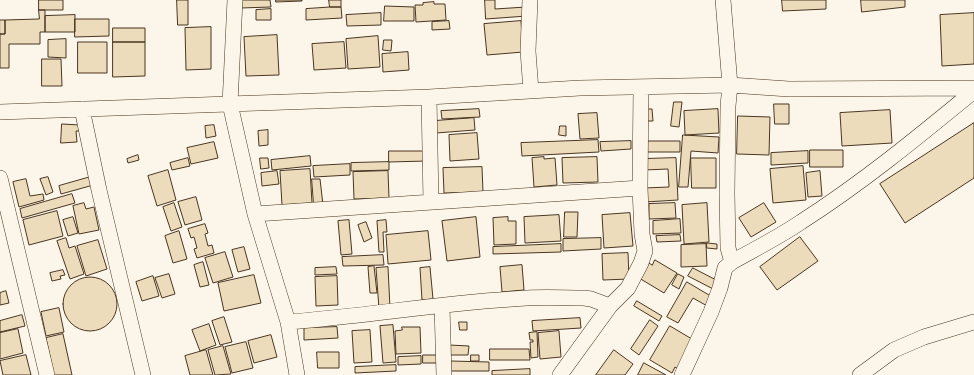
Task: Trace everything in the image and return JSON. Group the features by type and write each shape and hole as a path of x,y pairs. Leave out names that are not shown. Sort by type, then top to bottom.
{"street":[{"path":"235,0 230,104 255,214 288,322 297,375"},
{"path":"530,0 528,51 531,91"},
{"path":"723,0 730,85 728,106 727,194 728,248 732,262"},
{"path":"0,112 429,96 580,88 641,88 730,85 789,89 974,88"},
{"path":"560,375 610,306 628,288 645,252 642,234 640,188 641,88"},
{"path":"682,375 711,312 720,288 725,268 732,262 800,223 851,189 906,147 974,91"},
{"path":"429,96 431,202"},
{"path":"82,109 99,190 143,375"},
{"path":"0,178 47,375"},
{"path":"255,214 640,188"},
{"path":"288,322 527,298 584,298 610,306"},
{"path":"442,306 444,375"},
{"path":"860,375 894,350 924,337 974,322"}],"building":[{"path":"39,0 63,0 63,10 39,10"},
{"path":"177,0 188,0 188,25 178,25"},
{"path":"241,0 270,0 271,7 241,8"},
{"path":"276,0 302,0 302,1 276,2"},
{"path":"329,0 341,0 341,7 330,7"},
{"path":"485,0 495,0 495,9 526,7 527,16 486,19"},
{"path":"782,0 826,0 826,9 783,11"},
{"path":"861,0 905,0 905,7 862,12"},
{"path":"434,2 434,4 445,4 446,20 416,22 415,5 423,5 423,3"},
{"path":"385,6 414,7 414,21 384,21"},
{"path":"341,7 342,18 306,20 306,9"},
{"path":"271,9 271,20 256,20 256,10"},
{"path":"39,10 45,10 45,32 40,32 40,44 9,44 9,68 0,68 0,34 5,34 5,20 39,19"},
{"path":"381,13 381,25 347,26 346,15"},
{"path":"974,13 974,64 942,66 940,15"},
{"path":"75,15 75,32 45,32 45,16"},
{"path":"75,19 109,19 109,36 75,37"},
{"path":"0,20 5,20 5,34 0,34"},
{"path":"449,21 450,29 432,30 432,22"},
{"path":"521,21 523,52 487,55 484,24"},
{"path":"211,27 211,69 186,70 185,28"},
{"path":"113,28 145,28 145,42 113,42"},
{"path":"277,35 279,75 246,76 244,37"},
{"path":"378,36 380,67 348,69 346,39"},
{"path":"66,39 66,58 48,57 48,40"},
{"path":"384,40 392,40 391,51 383,50"},
{"path":"78,42 107,42 107,73 78,73"},
{"path":"113,42 145,42 145,76 113,77"},
{"path":"344,42 346,68 314,70 312,44"},
{"path":"408,52 409,70 383,72 382,54"},
{"path":"42,59 61,59 62,86 42,86"},
{"path":"674,102 682,102 679,127 671,126"},
{"path":"774,104 789,104 789,124 775,124"},
{"path":"479,109 480,117 442,119 441,111"},
{"path":"646,109 652,109 653,121 647,121"},
{"path":"718,109 719,133 685,135 684,111"},
{"path":"890,110 892,143 842,146 840,113"},
{"path":"597,113 599,138 580,139 578,114"},
{"path":"738,116 770,117 769,155 737,154"},
{"path":"474,118 475,130 436,133 435,121"},
{"path":"974,123 974,178 905,223 880,184"},
{"path":"62,124 80,125 81,131 76,131 77,142 61,143"},
{"path":"214,125 216,136 206,138 205,126"},
{"path":"560,126 566,126 566,136 559,135"},
{"path":"268,130 268,145 259,146 258,131"},
{"path":"477,133 479,159 450,161 449,135"},
{"path":"683,135 719,137 718,153 691,151 688,187 679,187"},
{"path":"598,140 599,152 522,156 521,143"},
{"path":"631,141 631,149 601,151 600,142"},
{"path":"646,141 680,141 680,152 646,152"},
{"path":"214,142 218,158 191,164 187,148"},
{"path":"810,150 843,150 843,167 810,167"},
{"path":"389,151 426,151 427,161 389,162"},
{"path":"808,151 808,163 771,165 771,153"},
{"path":"138,155 139,160 128,163 127,159"},
{"path":"310,156 311,166 272,170 271,160"},
{"path":"544,157 544,159 555,158 557,185 534,187 532,158"},
{"path":"597,157 598,182 563,183 562,158"},
{"path":"188,158 190,166 172,170 170,163"},
{"path":"260,158 268,158 269,168 261,169"},
{"path":"676,158 678,200 645,202 644,188 669,187 668,169 644,170 643,159"},
{"path":"691,158 716,158 716,188 692,188"},
{"path":"389,162 389,170 351,171 351,163"},
{"path":"350,164 350,175 314,177 313,166"},
{"path":"803,166 806,200 773,203 770,169"},
{"path":"482,167 483,192 444,193 443,168"},
{"path":"310,169 312,203 282,205 280,171"},
{"path":"168,170 176,200 157,206 148,176"},
{"path":"277,171 279,184 262,186 261,173"},
{"path":"388,171 389,198 354,199 353,172"},
{"path":"820,171 822,196 808,197 806,173"},
{"path":"94,176 97,184 61,194 59,186"},
{"path":"48,177 53,192 46,195 40,179"},
{"path":"26,179 30,196 43,194 44,200 19,207 13,182"},
{"path":"312,179 320,179 323,205 314,205"},
{"path":"72,194 75,203 22,218 20,209"},
{"path":"196,197 202,220 185,225 178,202"},
{"path":"84,203 86,209 94,207 99,230 79,234 73,206"},
{"path":"174,203 182,227 171,231 163,207"},
{"path":"675,203 676,218 649,219 649,204"},
{"path":"707,203 709,242 684,244 682,205"},
{"path":"764,203 776,222 751,237 739,218"},
{"path":"57,211 63,236 29,245 23,220"},
{"path":"565,212 578,212 577,237 564,237"},
{"path":"630,213 633,246 604,248 602,215"},
{"path":"559,215 561,241 525,243 524,217"},
{"path":"73,217 78,233 68,236 63,220"},
{"path":"476,217 480,257 447,261 442,221"},
{"path":"508,217 508,221 516,221 516,244 494,245 493,218"},
{"path":"680,219 681,233 653,234 653,221"},
{"path":"349,220 352,254 341,255 338,221"},
{"path":"386,220 387,232 383,232 384,252 379,252 377,221"},
{"path":"366,222 372,238 364,242 358,225"},
{"path":"205,224 208,233 205,234 208,246 212,245 214,253 197,258 194,249 197,248 194,237 191,238 188,229"},
{"path":"179,231 187,259 173,263 165,236"},
{"path":"428,231 431,260 388,264 386,235"},
{"path":"680,235 681,241 657,242 656,236"},
{"path":"800,237 818,261 777,290 760,267"},
{"path":"66,238 69,248 75,246 84,274 70,279 57,241"},
{"path":"601,238 601,249 563,251 563,239"},
{"path":"98,240 107,269 86,276 77,246"},
{"path":"707,243 717,244 717,249 707,248"},
{"path":"561,244 561,252 493,254 493,247"},
{"path":"706,244 707,266 681,267 681,245"},
{"path":"244,247 250,269 238,272 232,250"},
{"path":"225,252 233,277 213,283 205,258"},
{"path":"628,253 629,279 603,280 602,254"},
{"path":"383,255 384,265 343,266 342,257"},
{"path":"655,260 677,273 664,293 639,278 649,263 652,265"},
{"path":"203,262 209,285 200,287 194,265"},
{"path":"522,265 524,290 502,292 500,267"},
{"path":"374,266 377,293 370,293 368,267"},
{"path":"336,267 337,274 315,275 315,268"},
{"path":"388,267 390,308 379,309 376,268"},
{"path":"430,267 433,299 422,300 420,268"},
{"path":"693,268 720,282 715,290 688,276"},
{"path":"63,270 65,275 60,276 61,279 52,281 50,273"},
{"path":"169,274 175,294 162,298 155,278"},
{"path":"678,274 684,277 679,289 672,285"},
{"path":"254,275 261,303 224,311 218,283"},
{"path":"153,276 159,296 142,301 136,282"},
{"path":"337,276 338,305 316,306 315,277"},
{"path":"90,277 100,279 109,285 115,294 117,304 115,314 109,323 100,329 90,331 80,329 71,323 65,314 63,304 65,294 71,285 80,279"},
{"path":"687,282 714,298 709,307 693,298 678,323 667,317"},
{"path":"6,291 9,303 0,305 0,293"},
{"path":"637,301 662,316 659,321 634,306"},
{"path":"59,308 64,332 46,336 41,312"},
{"path":"22,315 25,326 0,332 0,321"},
{"path":"224,317 232,342 220,345 212,321"},
{"path":"580,318 581,328 533,331 532,321"},
{"path":"650,320 658,326 639,355 631,349"},
{"path":"459,322 467,322 467,330 460,330"},
{"path":"209,324 216,345 200,351 192,330"},
{"path":"393,325 396,362 383,363 380,326"},
{"path":"670,326 697,342 680,370 675,367 672,373 650,360"},
{"path":"337,327 338,338 304,340 304,328"},
{"path":"402,327 420,327 421,353 396,354 395,331 402,330"},
{"path":"18,329 23,353 0,359 0,333"},
{"path":"370,330 372,362 354,363 352,331"},
{"path":"559,331 561,357 540,359 538,333"},
{"path":"537,332 538,357 531,358 530,342 533,342 533,340 530,340 529,333"},
{"path":"63,334 72,375 54,375 46,338"},
{"path":"271,335 277,357 254,363 248,341"},
{"path":"246,342 253,368 232,373 225,347"},
{"path":"449,345 469,346 468,355 449,355"},
{"path":"223,346 231,374 215,375 208,350"},
{"path":"490,349 529,349 530,360 490,360"},
{"path":"206,350 213,375 190,375 185,356"},
{"path":"614,350 633,364 625,375 596,375"},
{"path":"317,352 339,352 339,368 318,368"},
{"path":"26,355 31,375 3,375 0,361"},
{"path":"423,355 437,355 437,363 423,363"},
{"path":"471,355 479,355 479,361 471,361"},
{"path":"421,356 421,364 398,365 398,357"},
{"path":"451,361 489,362 489,371 451,371"},
{"path":"644,363 666,375 638,375"},
{"path":"396,365 396,371 355,373 355,367"},
{"path":"530,369 530,375 492,375 492,371"}]}
